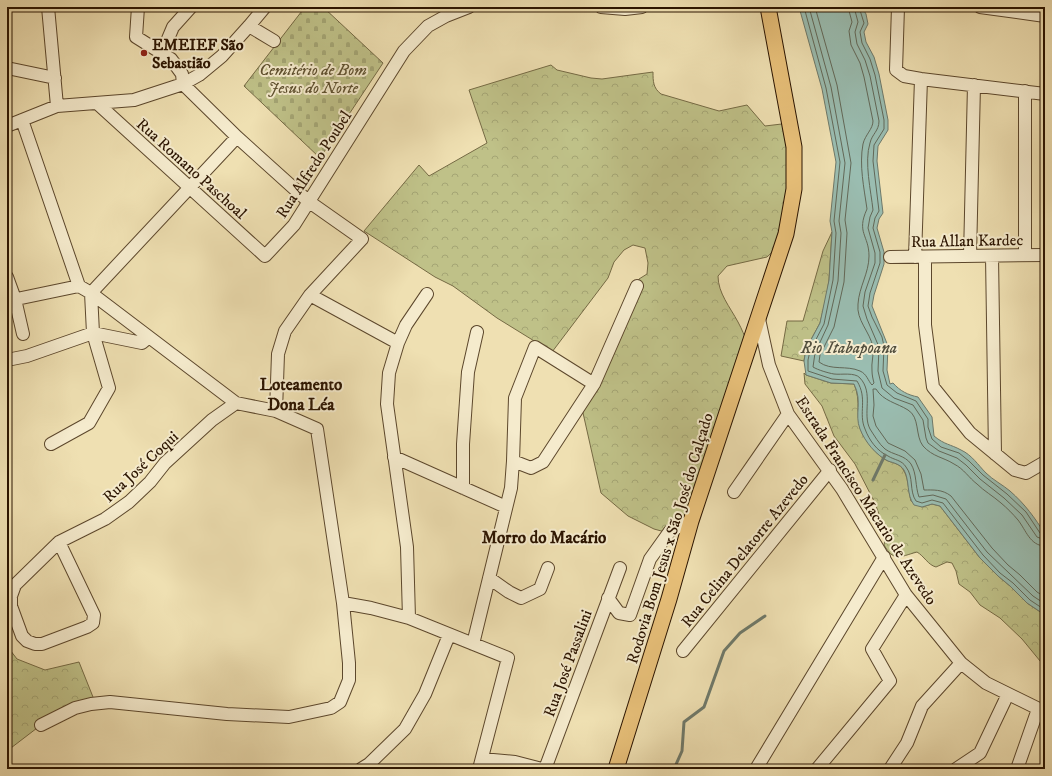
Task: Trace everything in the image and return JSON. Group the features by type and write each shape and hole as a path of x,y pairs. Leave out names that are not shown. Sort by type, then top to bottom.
{"main road":[{"name":"Rodovia Bom Jesus x São José do Calçado","path":"616,769 692,521 786,234 794,189 794,147 768,7"}],"street":[{"path":"48,7 57,106"},
{"path":"138,7 136,37 170,59 182,74 183,84 237,137 308,201 362,239 310,295 285,331 278,354 276,411"},
{"path":"162,53 174,27 191,7"},
{"path":"7,126 57,106 134,100 183,84 199,75 222,56 250,26 265,7"},
{"name":"Rua Alfredo Poubel","path":"265,256 294,225 404,52 428,26 446,16 469,7"},
{"path":"601,7 625,9 642,7"},
{"path":"898,7 896,70 904,76 1045,94"},
{"path":"980,7 1045,16"},
{"path":"250,26 274,41"},
{"path":"7,68 55,78"},
{"path":"921,79 920,257 924,325 933,387 970,433 1015,470 1026,473 1045,462"},
{"path":"970,256 974,85"},
{"path":"1025,91 1025,256"},
{"name":"Rua Romano Paschoal","path":"98,104 265,256"},
{"path":"22,120 80,286 150,337 236,404 276,411 317,429 343,603 349,664 349,680 340,702 331,708 289,717 228,714 110,702 91,704 75,708 41,726"},
{"path":"50,444 89,423 109,388 92,333 91,293 237,137"},
{"name":"Rua Allan Kardec","path":"890,257 1045,255"},
{"path":"992,256 995,454"},
{"path":"7,277 11,300 23,334"},
{"path":"11,300 80,286"},
{"path":"513,460 531,468 543,462 594,384 637,286"},
{"path":"409,618 408,547 387,404 389,373 398,343 406,324 427,294"},
{"path":"310,295 398,343"},
{"name":"Estrada Francisco Macario de Azevedo","path":"759,319 769,364 788,414 830,470 906,595 961,663 986,684 1042,711"},
{"path":"463,488 462,444 468,372 477,332"},
{"path":"7,360 27,356 92,333 142,343 150,337"},
{"path":"473,644 511,488 514,398 535,347 594,384"},
{"name":"Rua José Coqui","path":"59,542 94,615 93,623 87,627 42,644 35,644 27,641 22,636 11,606 11,596 14,585 59,542 105,519 129,502 150,482 165,463 212,420 236,404"},
{"path":"734,492 788,414"},
{"path":"394,457 506,507"},
{"name":"Rua Celina Delatorre Azevedo","path":"683,651 830,470"},
{"path":"608,598 619,613 630,616 650,559 670,531 692,521"},
{"path":"756,769 884,557"},
{"path":"489,578 509,592 521,598 540,589 548,568"},
{"name":"Rua José Passalini","path":"544,769 620,568"},
{"path":"817,769 890,681 872,650 906,595"},
{"path":"343,603 371,608 409,618 508,658 481,764 515,762 544,769"},
{"path":"361,769 369,764 405,729 425,694 450,635"},
{"path":"890,769 907,743 922,706 961,663"},
{"path":"956,769 980,753 1008,694"},
{"path":"1017,769 1042,711"}],"green space":[{"name":"Cemitério de Bom Jesus do Norte","path":"305,7 323,7 383,63 320,158 244,86"},
{"path":"551,65 557,70 602,79 653,72 655,87 661,94 719,111 747,105 765,126 790,123 784,241 767,257 727,266 718,276 722,294 748,342 684,530 676,535 654,529 628,516 601,493 581,404 631,292 639,279 647,274 648,263 645,248 633,245 624,250 614,262 608,278 552,352 497,318 453,286 435,277 364,231 419,165 429,176 487,143 469,90"},
{"path":"832,232 829,280 820,323 806,349 804,361 781,356 787,321 803,321 823,251"},
{"path":"804,373 831,383 854,384 858,397 860,429 870,446 879,455 902,468 907,479 911,501 922,507 932,504 940,506 980,558 1027,603 1045,615 1045,667 1022,639 1000,618 980,605 970,592 959,584 956,571 952,563 947,562 936,567 917,552 898,557 891,554 884,545 886,534 875,503 855,464 834,436 822,406 805,384"},
{"path":"7,646 17,659 45,670 79,662 95,702 41,725 7,751"}],"water":[{"name":"Rio Itabapoana","path":"799,7 862,7 866,14 868,24 864,32 866,42 874,57 879,74 888,120 888,130 878,146 877,161 883,213 879,219 877,228 884,252 884,264 872,306 888,346 887,370 890,384 893,383 904,392 918,397 932,417 934,436 941,441 965,452 975,460 989,476 1007,489 1025,506 1037,522 1045,534 1045,615 1027,603 980,558 940,506 932,504 922,507 914,505 910,496 904,470 899,465 888,461 879,455 871,448 862,434 858,423 858,397 854,384 831,383 806,375 804,361 806,349 820,323 829,280 832,232 830,221 836,162 822,89"}],"waterway":[{"path":"873,480 885,455"},
{"path":"674,769 682,751 684,722 704,707 724,651 740,633 765,616"}],"place":[{"name":"EMEIEF São Sebastião","path":"144,53"}],"district":[{"name":"Loteamento Dona Léa","path":"301,394"},
{"name":"Morro do Macário","path":"544,537"}]}
